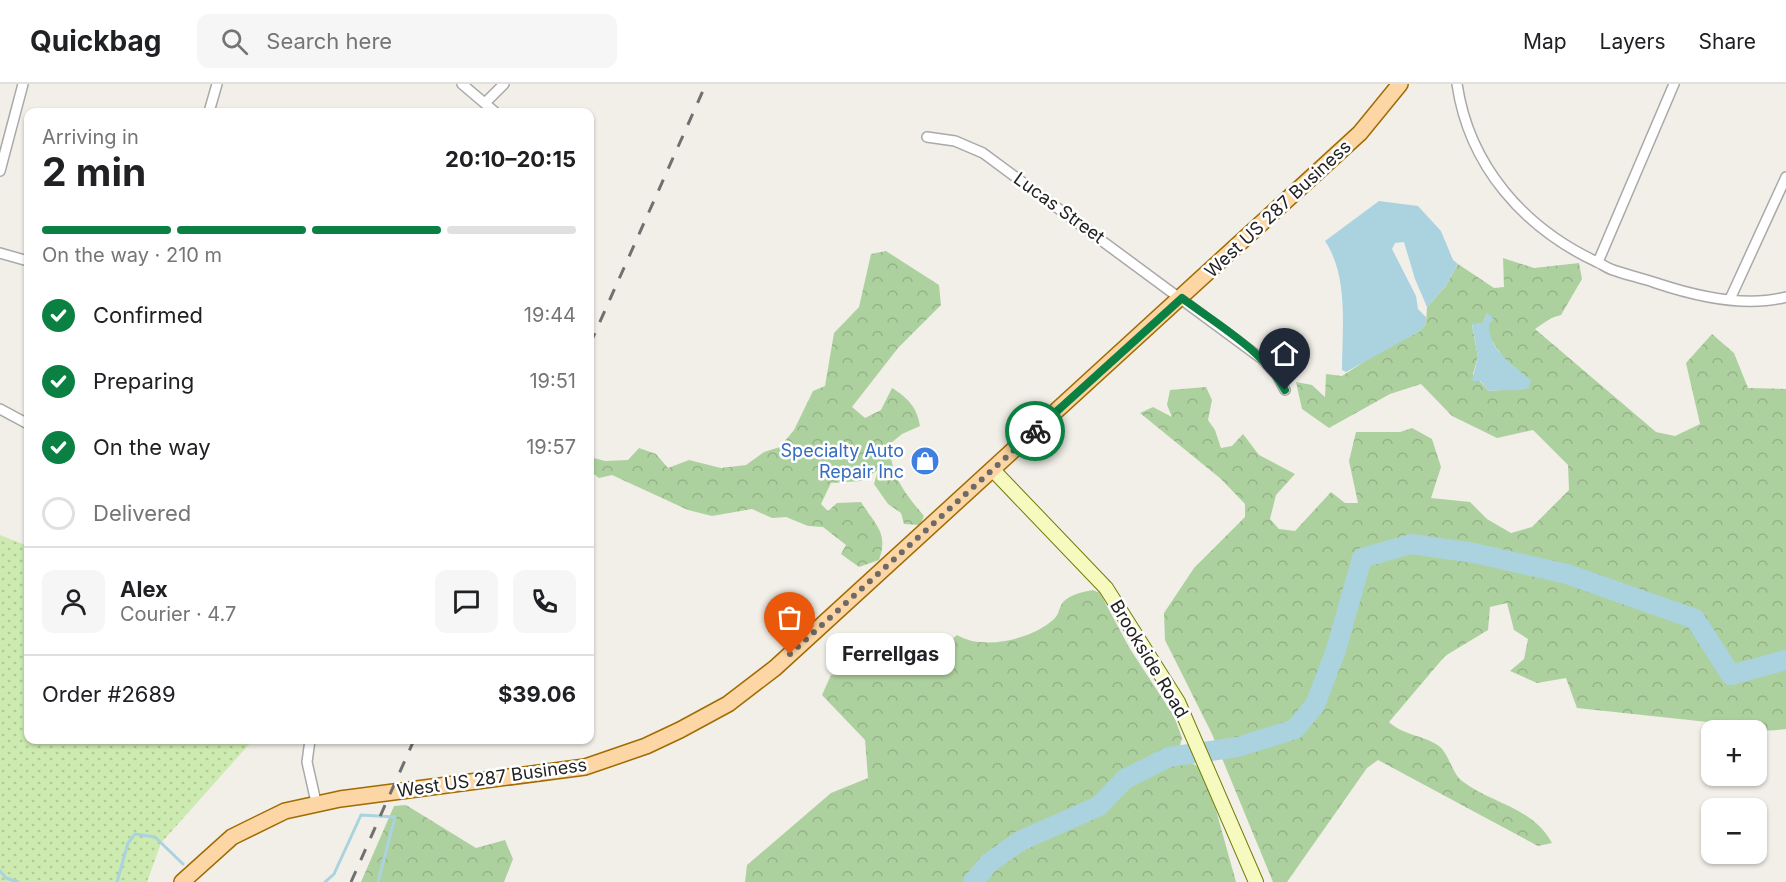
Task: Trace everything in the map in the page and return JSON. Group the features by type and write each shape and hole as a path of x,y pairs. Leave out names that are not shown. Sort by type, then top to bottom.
{"main road":[{"name":"West US 287 Business","path":"182,882 216,849 248,827 285,811 316,802 585,767 646,746 728,704 775,668 1182,298 1360,133 1400,84"},
{"name":"Brookside Road","path":"993,470 1106,588 1167,680 1256,882"}],"street":[{"path":"0,171 23,84"},
{"path":"210,108 218,84"},
{"path":"462,84 491,108"},
{"path":"485,103 504,84"},
{"path":"1456,84 1476,146 1494,180 1510,201 1536,226 1559,243 1612,270 1677,290 1762,302 1786,297"},
{"path":"1598,262 1674,84"},
{"name":"Lucas Street","path":"927,137 955,141 983,153 1262,359 1277,375 1285,390"},
{"path":"1730,299 1786,177"},
{"path":"0,253 24,260"},
{"path":"0,409 24,422"},
{"path":"309,744 307,762 316,802"}],"green space":[{"path":"886,251 939,285 941,305 898,348 852,407 865,418 881,410 892,388 903,395 914,408 920,426 902,434 891,443 891,454 899,482 924,516 920,525 904,524 901,513 888,504 874,484 878,470 861,481 831,483 821,504 828,511 837,503 861,502 881,535 882,550 879,560 859,567 841,554 846,545 823,527 808,526 786,517 772,518 752,509 712,516 688,510 612,475 599,478 594,474 594,458 605,461 628,460 639,448 656,454 668,468 689,460 721,468 746,465 764,452 780,447 794,430 813,391 825,386 834,333 859,307 871,254"},
{"path":"1503,258 1534,268 1579,263 1582,279 1561,315 1551,318 1535,329 1656,432 1675,436 1700,424 1686,363 1712,334 1734,353 1748,388 1786,389 1786,729 1767,731 1767,720 1701,721 1577,708 1566,678 1537,683 1510,671 1524,659 1528,639 1514,630 1507,603 1490,607 1488,630 1445,656 1389,722 1401,730 1439,746 1462,781 1534,821 1552,843 1538,846 1378,760 1367,768 1287,882 1273,882 1212,734 1165,640 1164,613 1194,568 1245,517 1245,504 1221,479 1140,413 1153,407 1172,417 1167,405 1170,390 1206,387 1212,400 1208,420 1215,430 1221,448 1232,446 1243,434 1259,455 1295,474 1276,495 1270,519 1279,529 1295,531 1331,492 1345,503 1358,503 1349,461 1356,432 1400,432 1412,428 1432,439 1441,467 1431,498 1470,502 1487,519 1511,533 1532,527 1569,490 1568,465 1533,430 1497,438 1452,416 1421,384 1390,394 1329,428 1302,409 1296,382 1312,385 1325,397 1326,374 1342,376 1376,354 1420,331 1426,324 1427,307 1445,287 1458,264 1494,288 1504,287","holes":["1487,313 1488,335 1505,360 1518,370 1500,390 1489,391 1473,374 1478,357 1472,325 1483,323"]},
{"path":"0,535 24,544 24,744 249,744 161,843 147,882 0,882"},
{"path":"1093,590 1100,593 1130,649 1174,716 1182,738 1177,757 1200,767 1216,810 1236,882 745,882 747,865 831,793 868,778 865,740 822,695 831,675 913,671 957,635 980,642 1021,637 1045,626 1054,619 1066,599"},
{"path":"406,805 476,848 505,840 513,859 504,882 361,882 394,806"}],"water":[{"path":"1379,201 1418,206 1441,231 1453,260 1458,264 1445,287 1427,307 1415,279 1404,242 1395,243 1392,249 1416,296 1418,309 1426,317 1426,324 1420,331 1346,372 1342,370 1341,287 1333,255 1325,241"},
{"path":"1487,313 1494,319 1489,324 1492,341 1510,363 1531,380 1529,388 1489,391 1480,381 1472,381 1478,357 1472,324 1483,323"}],"waterway":[{"path":"973,882 989,863 1020,841 1099,806 1125,779 1169,757 1238,747 1295,729 1315,705 1336,650 1362,558 1411,544 1474,553 1567,574 1695,619 1731,675 1786,660"},
{"path":"325,882 334,874 361,815 395,817 378,882"},
{"path":"117,882 128,843 135,834 155,837 183,864"},
{"path":"0,871 6,878 18,882"}],"railway":[{"path":"594,335 706,84"},
{"path":"351,882 412,744"}],"way so far":[{"path":"790,654 1035,431"}],"place":[{"name":"Specialty Auto Repair Inc","path":"925,461"},
{"name":"Ferrellgas","path":"790,654"}],"route":[{"path":"1035,431 1182,298 1262,359 1277,375 1285,390"}]}
